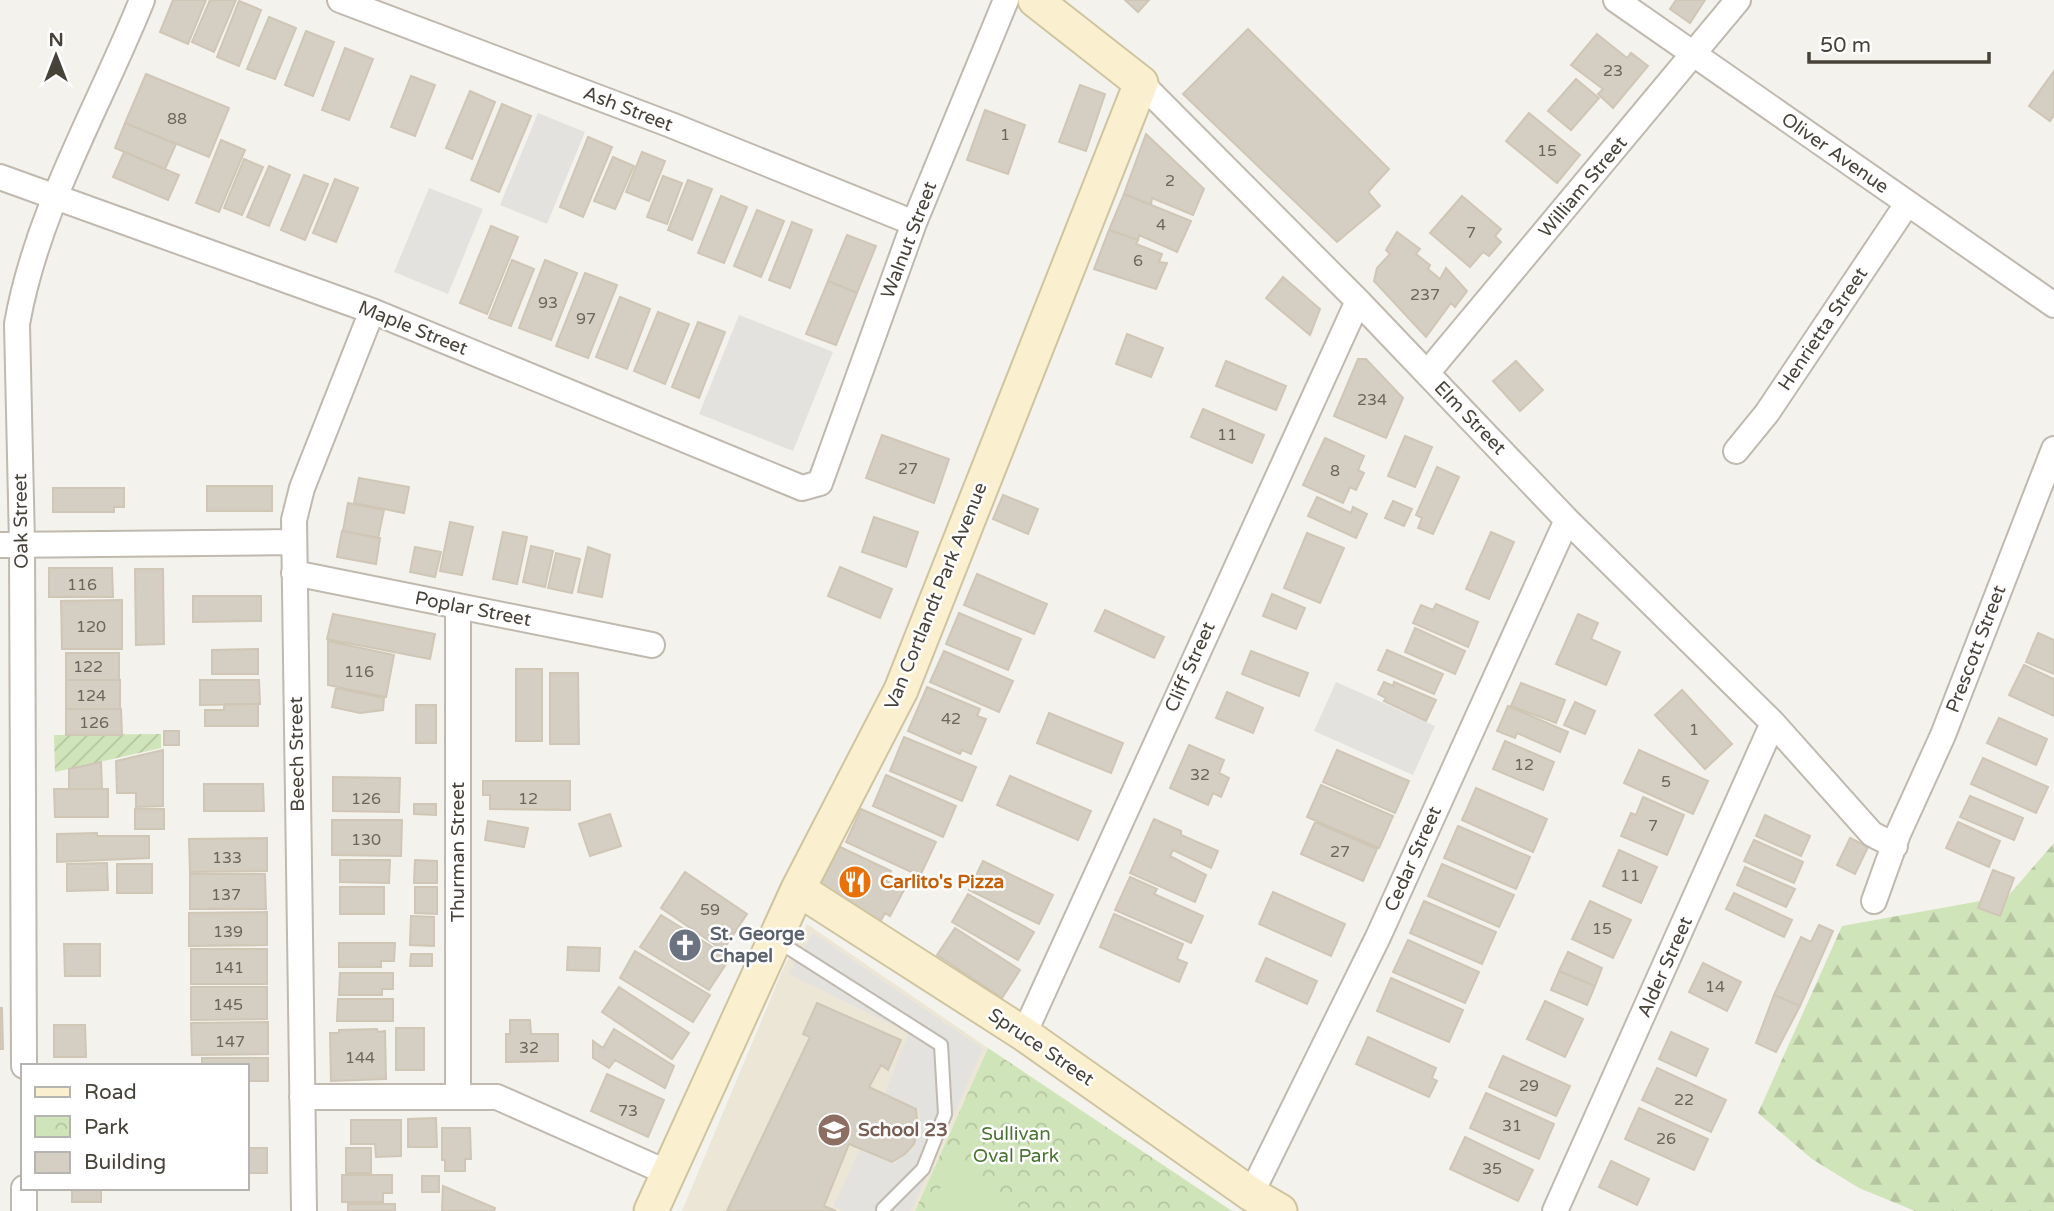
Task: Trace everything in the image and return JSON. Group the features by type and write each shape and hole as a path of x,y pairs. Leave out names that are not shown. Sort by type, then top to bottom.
{"street":[{"name":"Oak Street","path":"24,1064 11,545 17,324 22,293 55,196 120,55 142,0"},
{"name":"Ash Street","path":"340,0 671,125 914,223"},
{"name":"Walnut Street","path":"820,483 914,223 1006,0"},
{"name":"Elm Street","path":"1035,0 1141,83 1358,301 1567,520 1773,723 1872,834 1895,846"},
{"name":"Oliver Avenue","path":"1616,0 2054,305"},
{"name":"William Street","path":"1427,373 1738,0"},
{"name":"Van Cortlandt Park Avenue","path":"651,1211 798,889 901,690 1141,83"},
{"name":"Maple Street","path":"0,177 372,311 802,488 820,483"},
{"name":"Henrietta Street","path":"1736,452 1767,413 1907,204"},
{"name":"Cliff Street","path":"1024,1034 1358,301"},
{"name":"Beech Street","path":"304,1211 294,520 302,488 372,311"},
{"name":"Prescott Street","path":"1874,901 1898,834 1943,735 2054,449"},
{"name":"Cedar Street","path":"1248,1202 1378,937 1567,520"},
{"path":"11,545 294,542"},
{"name":"Poplar Street","path":"294,573 652,645"},
{"name":"Thurman Street","path":"458,606 458,1097"},
{"name":"Alder Street","path":"1555,1211 1773,723"},
{"name":"Spruce Street","path":"798,889 1024,1034 1248,1202 1280,1211"},
{"path":"302,1097 497,1097 668,1173"},
{"path":"24,1190 24,1211"}],"lane":[{"path":"776,940 941,1045 945,1114 923,1169 883,1209"}],"shaded area":[{"path":"538,113 585,132 547,224 500,205"},
{"path":"429,188 483,209 448,294 394,272"},
{"path":"739,315 833,352 793,451 699,414"},
{"path":"1336,682 1435,726 1413,775 1314,731"},
{"name":"School 23","path":"807,924 988,1048 915,1211 682,1211 783,969"},
{"path":"813,933 983,1049 911,1211 845,1211 834,1206 859,1150 894,1164 914,1148 921,1130 919,1110 885,1093 909,1033 789,974"}],"green space":[{"path":"161,734 161,748 55,772 54,735"},
{"path":"2054,843 2054,1211 1915,1211 1859,1188 1812,1159 1758,1113 1842,926 2008,896"},
{"name":"Sullivan Oval Park","path":"988,1048 1232,1211 915,1211"},
{"path":"951,1163 1025,1211 930,1211"}],"building":[{"path":"173,0 206,0 188,44 160,32"},
{"path":"210,0 236,0 214,52 192,42"},
{"path":"1125,0 1149,0 1138,12"},
{"path":"1676,0 1705,0 1690,23 1670,9"},
{"path":"239,1 261,10 239,66 217,57"},
{"path":"269,17 296,28 275,79 247,69"},
{"path":"1248,29 1389,169 1368,192 1380,206 1337,242 1183,94"},
{"path":"306,31 334,42 313,96 285,85"},
{"path":"1597,34 1627,58 1631,53 1648,66 1613,108 1598,94 1603,89 1571,65"},
{"path":"345,48 373,59 349,120 322,110"},
{"path":"2054,71 2054,115 2050,121 2029,106"},
{"path":"146,74 229,108 209,157 125,123"},
{"path":"411,76 435,85 415,136 391,127"},
{"path":"1576,79 1599,98 1571,130 1548,111"},
{"path":"1080,85 1105,94 1086,151 1059,142"},
{"path":"470,91 495,102 472,159 446,148"},
{"path":"502,104 531,116 499,192 471,180"},
{"path":"985,110 1025,125 1008,174 967,160"},
{"path":"1529,113 1580,155 1557,183 1506,141"},
{"path":"125,123 176,144 165,169 115,148"},
{"path":"1146,134 1204,189 1193,215 1152,198 1151,205 1124,194"},
{"path":"588,137 612,147 583,217 560,207"},
{"path":"221,140 245,150 219,212 196,203"},
{"path":"124,152 179,175 168,200 113,177"},
{"path":"642,152 665,161 649,201 626,192"},
{"path":"613,157 634,166 615,209 594,201"},
{"path":"244,159 263,167 242,215 224,208"},
{"path":"269,166 290,175 269,226 247,217"},
{"path":"304,175 328,184 305,240 281,230"},
{"path":"663,176 682,183 667,224 647,217"},
{"path":"335,179 358,188 336,242 313,233"},
{"path":"688,180 712,189 692,240 668,230"},
{"path":"1124,194 1191,221 1177,252 1139,235 1138,240 1109,230"},
{"path":"721,196 747,207 724,263 698,253"},
{"path":"1462,196 1501,229 1495,236 1501,242 1489,256 1483,252 1470,267 1430,233"},
{"path":"757,210 784,221 761,277 734,266"},
{"path":"792,222 812,230 790,288 769,280"},
{"path":"491,226 518,237 487,314 460,303"},
{"path":"1109,230 1138,240 1136,244 1162,254 1159,262 1167,263 1156,289 1094,269"},
{"path":"1397,232 1420,249 1416,254 1430,265 1428,269 1440,279 1446,268 1467,291 1455,307 1451,303 1426,337 1374,281 1377,268 1390,254 1386,250"},
{"path":"847,235 876,246 857,293 828,281"},
{"path":"512,260 534,269 511,326 489,318"},
{"path":"545,260 577,273 551,340 519,328"},
{"path":"585,273 617,285 588,358 556,346"},
{"path":"1283,277 1320,309 1310,335 1266,298"},
{"path":"828,281 857,293 836,345 806,334"},
{"path":"620,297 650,309 627,369 596,357"},
{"path":"658,312 689,324 665,384 634,371"},
{"path":"698,322 725,332 699,398 672,387"},
{"path":"1127,334 1163,348 1151,377 1116,364"},
{"path":"1358,359 1366,359 1403,398 1386,438 1334,416"},
{"path":"1226,361 1286,386 1276,410 1216,386"},
{"path":"1516,361 1543,390 1520,411 1493,381"},
{"path":"1203,409 1264,435 1252,463 1191,437"},
{"path":"882,435 949,459 934,503 866,478"},
{"path":"1405,436 1432,447 1415,487 1388,476"},
{"path":"1325,438 1364,456 1358,470 1364,473 1356,490 1350,487 1343,503 1303,485"},
{"path":"1437,467 1459,477 1433,534 1418,528 1422,518 1416,515"},
{"path":"359,478 409,487 404,513 354,503"},
{"path":"207,486 272,486 272,511 207,511"},
{"path":"53,488 124,488 124,507 114,507 114,512 53,512"},
{"path":"1003,495 1038,509 1028,534 993,519"},
{"path":"1317,497 1351,513 1353,507 1367,514 1356,538 1308,516"},
{"path":"1393,501 1412,509 1404,526 1385,518"},
{"path":"348,503 384,510 378,538 343,531"},
{"path":"874,517 918,532 906,567 862,552"},
{"path":"450,522 473,527 462,575 440,571"},
{"path":"342,531 380,538 376,564 337,557"},
{"path":"503,532 527,537 517,584 493,579"},
{"path":"1491,532 1514,542 1489,599 1466,589"},
{"path":"1307,533 1344,548 1320,603 1284,588"},
{"path":"531,546 553,551 545,587 523,582"},
{"path":"415,547 441,552 435,577 410,572"},
{"path":"588,547 610,555 602,597 578,592"},
{"path":"556,553 580,559 572,593 548,588"},
{"path":"840,567 892,589 880,618 828,596"},
{"path":"49,568 112,568 113,597 49,597"},
{"path":"135,569 163,569 164,644 136,645"},
{"path":"977,574 1047,604 1034,634 964,605"},
{"path":"1272,594 1305,608 1296,629 1263,616"},
{"path":"193,596 261,596 261,621 193,622"},
{"path":"122,600 122,649 62,649 61,601"},
{"path":"1436,604 1478,622 1468,647 1413,623 1421,605 1433,610"},
{"path":"1105,610 1164,637 1154,658 1095,631"},
{"path":"959,613 1021,639 1008,670 946,644"},
{"path":"333,614 435,634 430,659 327,639"},
{"path":"1578,614 1598,623 1591,639 1620,652 1606,685 1556,664"},
{"path":"1415,628 1465,651 1455,674 1405,652"},
{"path":"2038,633 2054,640 2054,674 2026,662"},
{"path":"328,641 394,655 386,697 328,685"},
{"path":"258,649 258,674 212,674 212,650"},
{"path":"1387,650 1443,674 1434,694 1378,670"},
{"path":"944,651 1013,681 999,712 930,682"},
{"path":"1251,651 1308,673 1299,696 1242,674"},
{"path":"66,653 119,653 119,680 66,680"},
{"path":"2024,665 2054,679 2054,716 2009,695"},
{"path":"516,669 542,669 542,741 516,741"},
{"path":"550,673 578,673 579,744 550,744"},
{"path":"66,680 120,680 120,709 66,709"},
{"path":"200,680 259,680 260,704 200,705"},
{"path":"1384,682 1393,686 1394,682 1436,700 1426,721 1384,701 1386,698 1378,694"},
{"path":"1521,683 1565,700 1556,723 1511,706"},
{"path":"927,687 980,709 977,716 986,719 971,754 962,750 960,754 908,731"},
{"path":"336,688 384,698 383,710 360,713 332,707"},
{"path":"1682,690 1732,744 1705,769 1655,715"},
{"path":"1227,692 1263,708 1253,733 1216,718"},
{"path":"1575,702 1595,711 1585,734 1564,725"},
{"path":"224,704 258,704 258,726 205,726 205,710 224,710"},
{"path":"416,705 436,705 436,743 416,743"},
{"path":"1508,706 1568,732 1560,752 1517,733 1515,738 1497,731"},
{"path":"66,709 121,709 122,735 66,735"},
{"path":"1049,713 1123,743 1111,773 1037,743"},
{"path":"1999,718 2047,739 2036,765 1987,743"},
{"path":"164,731 179,731 179,745 164,745"},
{"path":"904,737 976,767 962,801 890,771"},
{"path":"1505,741 1554,762 1543,790 1493,769"},
{"path":"1189,745 1224,760 1219,773 1229,778 1221,797 1213,793 1208,805 1170,788"},
{"path":"163,750 163,806 136,807 136,793 117,793 116,761"},
{"path":"1337,750 1409,781 1395,813 1323,782"},
{"path":"1639,750 1708,781 1693,814 1624,783"},
{"path":"1983,758 2048,787 2036,813 1971,784"},
{"path":"101,762 102,789 69,789 69,769"},
{"path":"886,775 956,806 943,837 873,806"},
{"path":"1010,776 1091,811 1078,840 997,805"},
{"path":"333,777 400,778 399,812 333,811"},
{"path":"483,781 570,781 570,810 490,809 490,795 483,795"},
{"path":"204,784 263,784 264,811 204,811"},
{"path":"1321,785 1393,816 1379,848 1307,817"},
{"path":"1476,788 1547,819 1533,852 1462,820"},
{"path":"54,789 108,789 108,817 55,817"},
{"path":"1970,796 2023,818 2014,840 1960,817"},
{"path":"1643,797 1684,815 1667,855 1621,836 1631,813 1636,815"},
{"path":"414,804 436,804 436,815 414,814"},
{"path":"135,809 164,809 164,829 135,829"},
{"path":"861,809 936,842 920,876 846,842"},
{"path":"610,814 621,846 590,856 579,824"},
{"path":"1765,815 1810,836 1801,856 1756,836"},
{"path":"1154,819 1181,831 1181,835 1218,851 1211,868 1173,850 1170,856 1206,875 1195,902 1130,873"},
{"path":"332,820 402,820 401,856 332,855"},
{"path":"488,821 528,828 524,847 485,840"},
{"path":"1315,822 1377,849 1363,881 1301,854"},
{"path":"1958,822 2000,841 1989,867 1946,848"},
{"path":"1458,826 1530,857 1516,889 1444,858"},
{"path":"97,833 97,836 149,836 149,858 57,862 57,834"},
{"path":"267,838 267,871 190,872 189,839"},
{"path":"1850,838 1868,847 1855,874 1837,865"},
{"path":"1754,840 1803,862 1794,883 1744,861"},
{"name":"Carlito's Pizza","path":"838,846 891,871 886,881 904,890 890,916 885,913 880,922 820,884"},
{"path":"1619,850 1657,867 1641,903 1603,886"},
{"path":"340,860 390,860 389,883 340,882"},
{"path":"415,860 437,861 437,883 414,883"},
{"path":"983,861 1053,895 1039,924 969,890"},
{"path":"107,863 108,890 67,891 67,864"},
{"path":"117,864 152,864 152,893 117,893"},
{"path":"1442,864 1514,895 1499,927 1428,896"},
{"path":"1745,867 1795,889 1786,907 1737,885"},
{"path":"1993,870 2014,878 2000,916 1978,908"},
{"path":"685,872 747,914 723,950 661,908"},
{"path":"190,874 265,874 266,909 190,909"},
{"path":"1130,877 1157,889 1154,894 1203,916 1191,943 1115,910"},
{"path":"340,887 384,887 384,914 340,914"},
{"path":"415,887 437,887 437,914 415,913"},
{"path":"1273,892 1345,924 1331,956 1259,924"},
{"path":"1734,893 1792,920 1784,937 1726,909"},
{"path":"968,894 1034,932 1018,960 952,922"},
{"path":"1424,901 1496,932 1482,964 1410,933"},
{"path":"1590,901 1631,920 1613,958 1572,939"},
{"path":"267,912 267,945 189,946 189,913"},
{"path":"1114,914 1183,944 1177,959 1187,963 1179,982 1100,947"},
{"path":"661,915 730,958 709,990 640,947"},
{"path":"411,916 434,917 434,946 410,945"},
{"path":"1819,925 1833,931 1800,1006 1774,995 1801,937 1811,942"},
{"path":"955,928 1020,970 1002,998 937,955"},
{"path":"1408,940 1479,972 1465,1003 1393,972"},
{"path":"339,943 395,943 394,961 381,961 381,967 339,967"},
{"path":"64,944 100,944 100,976 65,976"},
{"path":"568,947 600,948 599,971 567,970"},
{"path":"191,949 267,949 267,984 191,984"},
{"path":"635,951 710,995 693,1022 620,978"},
{"path":"1568,952 1602,968 1595,986 1559,971"},
{"path":"411,954 432,954 432,966 410,966"},
{"path":"1266,958 1317,981 1307,1004 1256,981"},
{"path":"1703,963 1741,982 1727,1011 1689,992"},
{"path":"1559,971 1595,986 1587,1005 1551,990"},
{"path":"340,973 393,973 393,989 382,989 382,995 339,995"},
{"path":"1391,978 1463,1010 1449,1042 1377,1011"},
{"path":"191,987 267,987 267,1019 191,1020"},
{"path":"619,987 689,1033 672,1059 602,1012"},
{"path":"1774,995 1800,1006 1776,1052 1756,1043"},
{"path":"338,999 393,999 393,1021 337,1021"},
{"path":"1545,1001 1583,1019 1565,1057 1527,1039"},
{"path":"817,1003 901,1040 888,1070 881,1065 869,1087 916,1109 918,1130 914,1144 892,1162 849,1144 824,1206 836,1211 727,1211 810,1037 803,1034"},
{"path":"2,1008 3,1049 0,1049"},
{"path":"510,1020 530,1020 531,1034 558,1034 558,1061 506,1062 506,1034 510,1034"},
{"path":"268,1022 268,1054 192,1055 191,1023"},
{"path":"54,1025 85,1025 86,1057 54,1057"},
{"path":"396,1028 424,1028 424,1070 396,1070"},
{"path":"377,1029 378,1032 385,1031 386,1079 331,1081 330,1033 339,1033 339,1030"},
{"path":"614,1029 674,1066 665,1088 615,1060 609,1068 593,1058 593,1041 603,1048"},
{"path":"1671,1032 1708,1049 1696,1076 1659,1059"},
{"path":"1368,1037 1436,1068 1432,1078 1437,1081 1429,1097 1356,1064"},
{"path":"1503,1056 1570,1086 1556,1116 1489,1087"},
{"path":"202,1058 268,1058 268,1081 248,1081 248,1064 202,1064"},
{"path":"1657,1068 1726,1100 1711,1132 1642,1100"},
{"path":"607,1074 664,1100 648,1137 591,1111"},
{"path":"1486,1093 1554,1124 1539,1159 1470,1128"},
{"path":"1639,1108 1708,1139 1694,1170 1625,1139"},
{"path":"436,1118 437,1147 408,1147 408,1119"},
{"path":"351,1120 401,1120 401,1156 376,1157 375,1144 351,1144"},
{"path":"442,1128 470,1128 471,1159 465,1159 465,1171 445,1171 445,1160 442,1160"},
{"path":"1465,1137 1533,1170 1518,1201 1450,1169"},
{"path":"248,1148 267,1148 267,1173 248,1173"},
{"path":"346,1148 371,1148 371,1173 346,1173"},
{"path":"1611,1161 1649,1179 1637,1205 1599,1187"},
{"path":"342,1175 392,1175 392,1193 383,1193 383,1202 342,1202"},
{"path":"422,1176 439,1176 439,1192 422,1192"},
{"path":"443,1186 495,1208 494,1211 442,1211"},
{"path":"72,1190 101,1190 101,1202 72,1202"},
{"path":"348,1204 395,1204 395,1211 348,1211"}],"place":[{"name":"Carlito's Pizza","path":"855,882"},
{"name":"St. George Chapel","path":"685,945"},
{"name":"School 23","path":"834,1130"}]}
